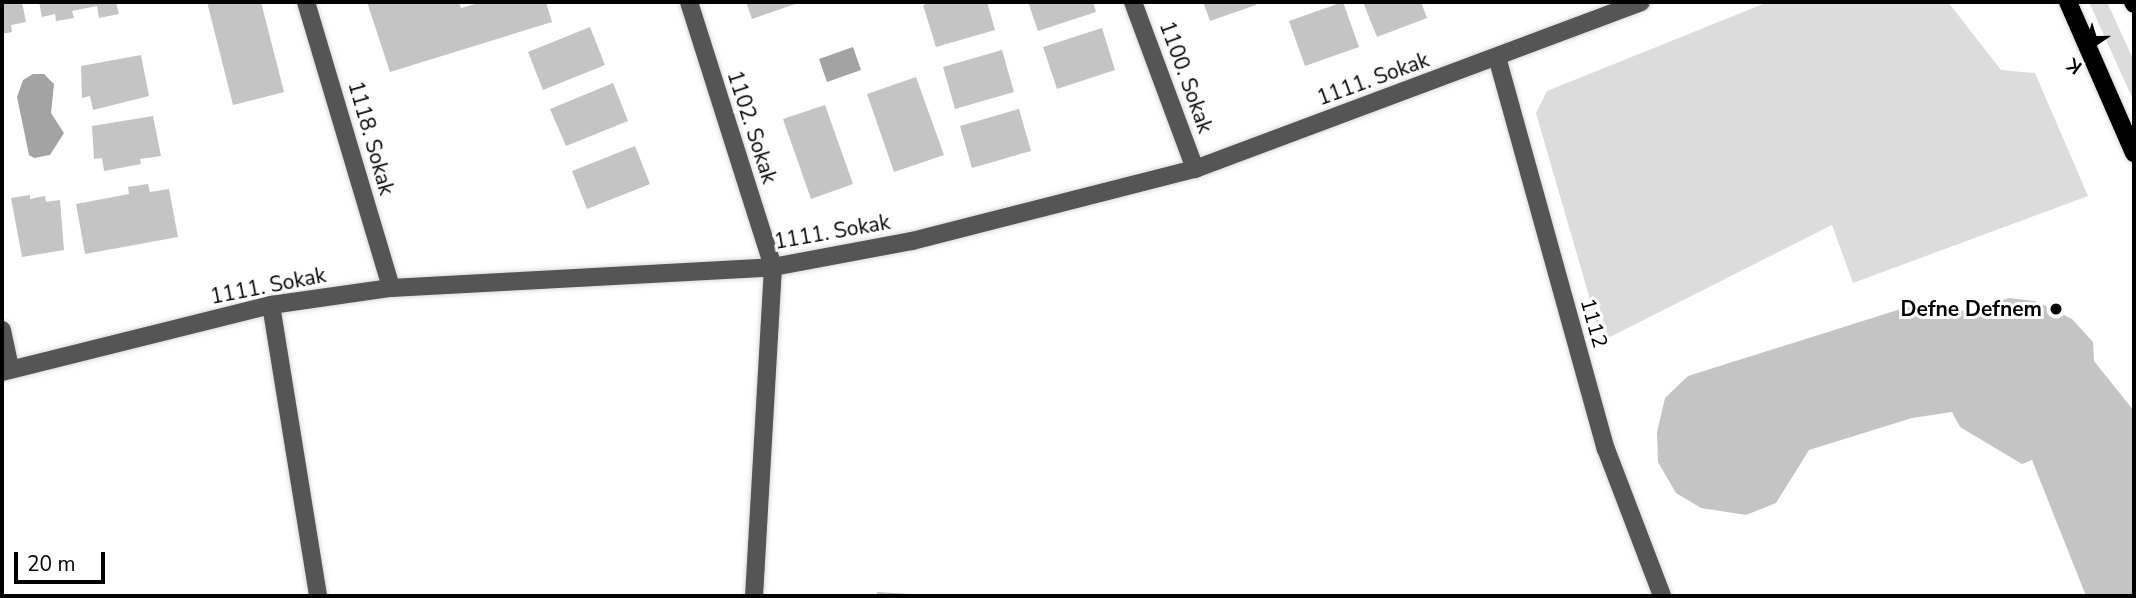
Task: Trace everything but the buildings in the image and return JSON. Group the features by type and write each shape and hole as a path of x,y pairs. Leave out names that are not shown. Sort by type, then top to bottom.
{"main road":[{"path":"2068,2 2134,153"}],"street":[{"name":"1118. Sokak","path":"306,2 391,288"},
{"name":"1102. Sokak","path":"689,2 773,267"},
{"name":"1100. Sokak","path":"1133,2 1195,169"},
{"name":"1111. Sokak","path":"6,371 271,305 391,288 773,267 912,241 1195,169 1638,2"},
{"name":"1112","path":"1497,57 1606,449 1662,596"},
{"path":"754,596 773,267"},
{"path":"271,305 318,596"},
{"path":"2,330 6,371"}],"shaded area":[{"path":"1768,2 1948,2 2001,70 2035,73 2088,196 1853,283 1832,225 1602,341 1536,113 1547,91"},
{"path":"2089,2 2107,2 2134,61 2134,102"},
{"path":"853,47 861,70 827,82 819,59"},
{"path":"33,74 44,74 54,84 51,113 64,133 50,155 34,158 29,155 17,97 23,80"}],"place":[{"name":"Defne Defnem","path":"2056,309"}]}
